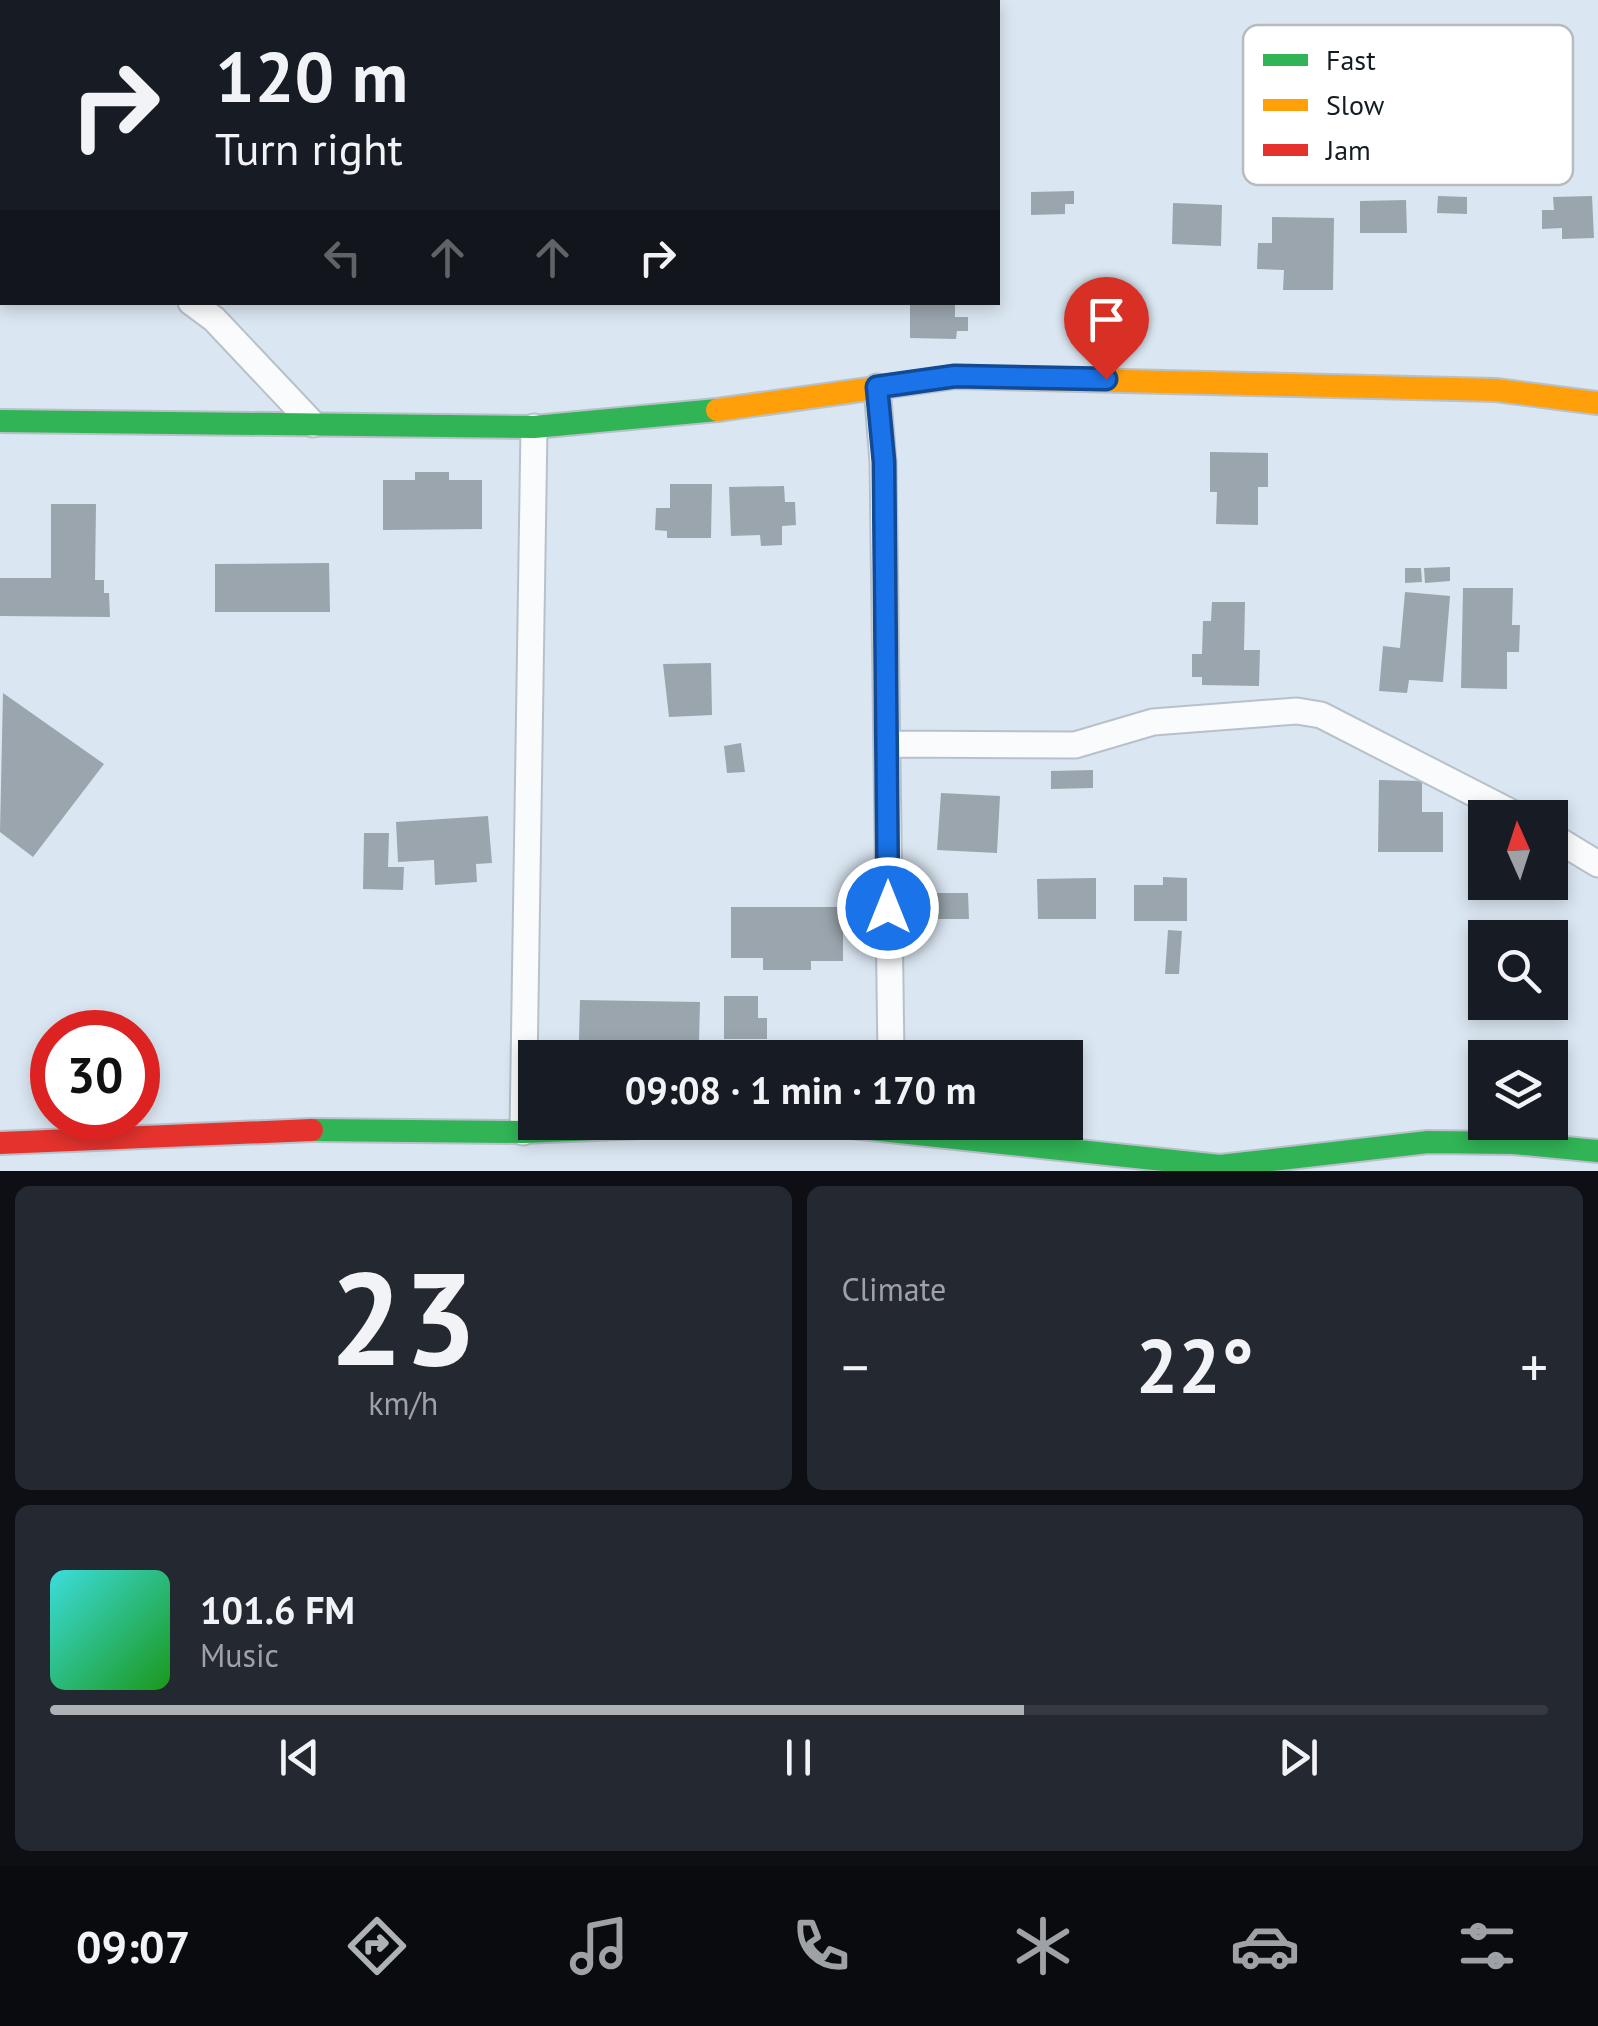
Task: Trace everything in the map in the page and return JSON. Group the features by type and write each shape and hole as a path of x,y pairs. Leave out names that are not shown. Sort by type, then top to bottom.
{"street":[{"path":"195,305 214,319 313,424"},
{"path":"0,421 534,428 770,405 955,376 1496,390 1598,403"},
{"path":"877,387 884,462 891,1040"},
{"path":"524,1040 534,428"},
{"path":"887,744 1075,744 1153,722 1297,711 1322,715 1487,800"},
{"path":"1568,846 1598,864"},
{"path":"0,1142 298,1130 518,1132"},
{"path":"1002,1140 1220,1166 1271,1166 1425,1142 1489,1141 1598,1150"}],"building":[{"path":"1074,191 1074,204 1065,204 1065,214 1031,215 1031,192"},
{"path":"1438,196 1467,197 1467,214 1437,213"},
{"path":"1592,196 1594,238 1562,239 1562,228 1542,229 1542,210 1554,210 1553,197"},
{"path":"1406,200 1407,233 1360,233 1360,201"},
{"path":"1173,203 1222,205 1221,246 1172,244"},
{"path":"1272,217 1334,218 1333,290 1283,290 1284,270 1257,269 1258,243 1272,243"},
{"path":"1090,287 1128,288 1126,339 1088,338 1089,303 1082,303"},
{"path":"910,305 955,305 955,317 968,317 968,331 957,331 956,339 910,338"},
{"path":"1210,452 1268,453 1268,487 1258,487 1258,525 1216,524 1217,492 1210,492"},
{"path":"415,472 449,472 449,480 482,480 482,529 383,530 383,480 415,480"},
{"path":"670,484 712,484 711,538 667,538 667,531 655,530 656,508 670,508"},
{"path":"784,486 785,502 795,502 796,525 782,526 782,545 761,546 760,535 731,536 729,487"},
{"path":"51,504 96,504 95,580 104,580 110,617 0,616 0,578 51,578"},
{"path":"329,563 330,612 215,612 215,564"},
{"path":"1450,567 1450,581 1425,583 1424,568"},
{"path":"1405,568 1421,568 1422,582 1405,583"},
{"path":"1463,588 1513,588 1512,625 1520,625 1519,652 1507,652 1507,689 1461,688"},
{"path":"1405,592 1450,596 1443,682 1409,680 1407,693 1379,691 1383,646 1400,648"},
{"path":"1212,602 1245,602 1244,650 1260,650 1259,686 1202,685 1202,677 1192,677 1192,654 1202,654 1203,621 1211,621"},
{"path":"711,663 712,715 669,717 663,664"},
{"path":"3,693 104,764 33,857 0,832"},
{"path":"741,743 745,772 727,773 724,746"},
{"path":"1093,770 1093,788 1051,789 1051,771"},
{"path":"1379,780 1422,781 1422,812 1443,812 1443,852 1378,852"},
{"path":"941,793 1000,796 997,853 937,850"},
{"path":"488,816 492,863 476,864 477,882 435,885 434,860 398,862 396,822"},
{"path":"364,833 389,833 388,867 404,867 403,890 363,889"},
{"path":"1163,877 1187,878 1187,921 1134,921 1134,885 1163,885"},
{"path":"1096,878 1096,919 1038,919 1037,879"},
{"path":"924,893 968,893 969,919 924,919"},
{"path":"731,907 843,907 843,961 811,961 811,970 763,970 763,958 731,958"},
{"path":"1168,930 1182,931 1179,974 1165,974"},
{"path":"724,996 758,996 758,1018 767,1018 767,1039 724,1039"},
{"path":"580,1000 700,1002 699,1040 579,1040"}],"traffic: fast":[{"path":"0,421 534,427 717,410"},
{"path":"312,1130 518,1132"},
{"path":"975,1140 1220,1166 1428,1142 1513,1143 1598,1151"}],"traffic: slow":[{"path":"717,410 955,377 1496,390 1598,403"}],"traffic: jam":[{"path":"0,1143 312,1130"}],"route":[{"path":"888,908 884,462 877,387 955,376 1106,379"}]}
